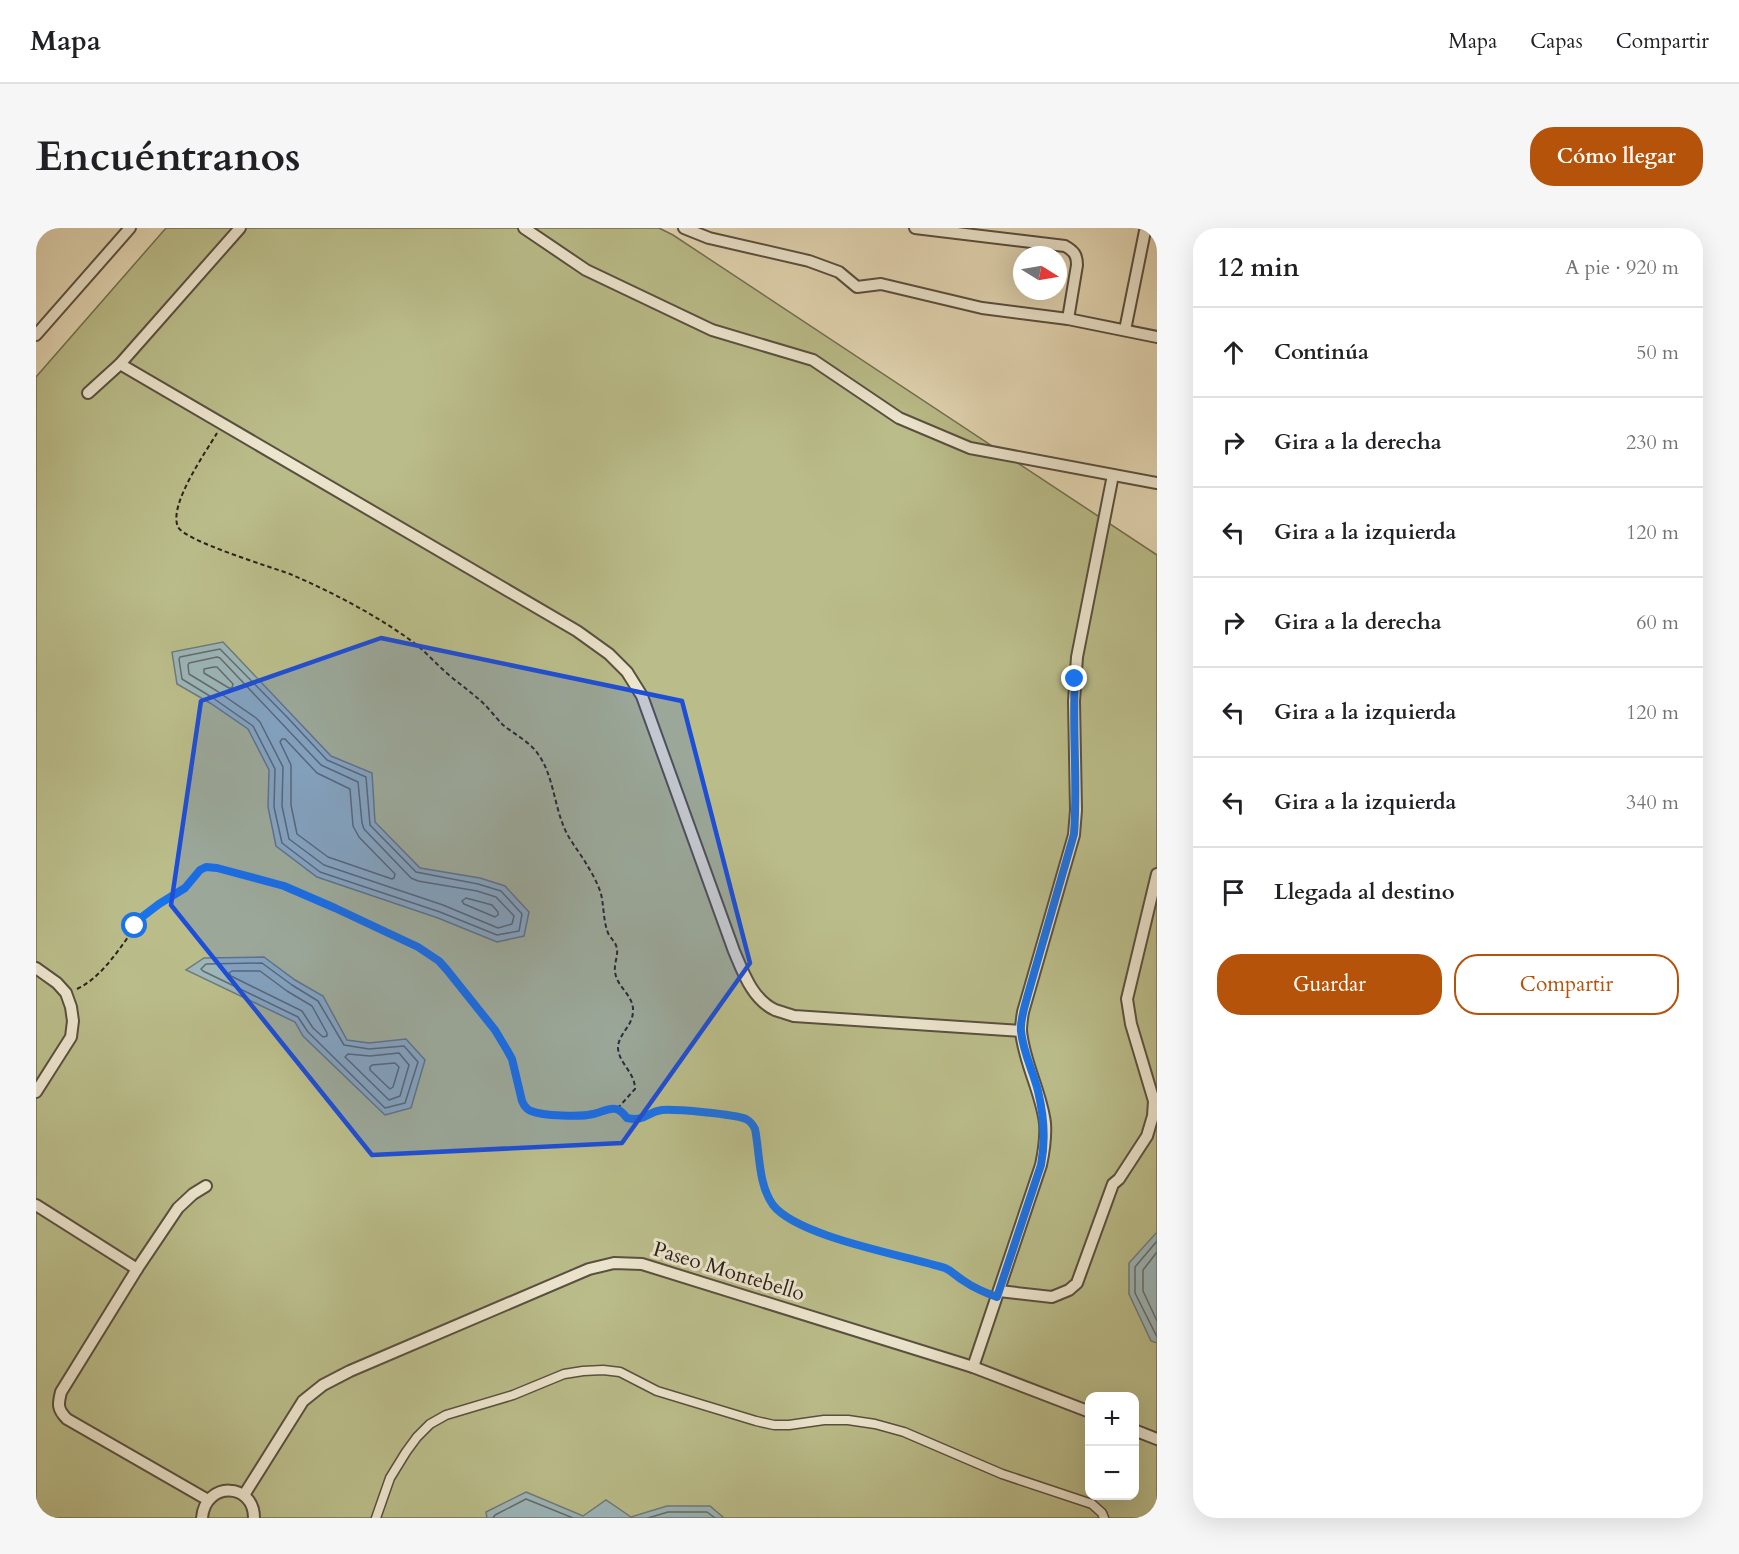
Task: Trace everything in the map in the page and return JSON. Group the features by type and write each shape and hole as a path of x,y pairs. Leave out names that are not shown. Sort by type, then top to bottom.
{"street":[{"path":"36,335 130,228"},
{"path":"88,393 120,364 240,228"},
{"path":"524,228 586,270 712,330 813,360 899,418 960,444 970,448 1157,483"},
{"path":"684,228 709,238 809,261 839,272 857,287 880,284 982,308 1068,319 1157,337"},
{"path":"915,228 1065,246 1072,250 1077,258 1077,265 1068,319"},
{"path":"1125,330 1145,231"},
{"path":"120,364 577,631 609,654 627,672 642,696 734,951 748,983 773,1009 794,1016 1021,1031"},
{"path":"973,1367 1041,1165 1045,1146 1045,1123 1021,1031 1023,1012 1074,834 1076,810 1074,701 1077,657 1113,475"},
{"path":"998,1294 1052,1297 1070,1290 1077,1283 1113,1184 1119,1179 1147,1136 1153,1116 1154,1101 1131,1024 1127,999 1157,874"},
{"path":"36,968 57,983 66,993 73,1021 70,1037 36,1092"},
{"path":"206,1186 178,1208 137,1269 61,1392 58,1408 67,1419 208,1500"},
{"path":"36,1204 137,1269"},
{"name":"Paseo Montebello","path":"244,1495 303,1401 323,1385 350,1371 589,1269 614,1263 642,1264 973,1367 1085,1410"},
{"path":"376,1518 390,1478 417,1437 430,1424 446,1415 513,1395 564,1374 603,1370 620,1372 657,1390 774,1425 848,1420 875,1424 903,1432 1002,1474 1092,1504 1104,1518"},
{"path":"1139,1432 1157,1438"},
{"path":"202,1518 203,1509 208,1500 215,1493 225,1490 244,1495 251,1504 254,1518"}],"path":[{"path":"223,424 181,496 177,520 181,531 207,544 304,580 393,629 425,652 485,705 502,724 539,755 555,796 562,824 588,865 601,895 602,910 609,936 616,947 615,975 618,983 630,998 633,1009 630,1021 618,1045 619,1056 633,1076 635,1089 617,1109"},
{"path":"66,993 80,988 104,968 149,911 185,888 200,870 206,867 284,886 418,947 439,961 454,976 466,996 495,1030 512,1059 522,1101 530,1111 592,1115 617,1109 627,1118 640,1119 665,1110 746,1119 755,1129 763,1183 767,1194 772,1203 785,1216 836,1238 947,1269 962,1280 998,1294"}],"highlighted area":[{"path":"381,638 682,701 750,963 622,1143 372,1155 171,905 201,701"}],"green space":[{"path":"166,228 659,228 673,235 1157,555 1157,1518 36,1518 36,377"}],"water":[{"path":"223,642 331,756 372,773 375,822 420,868 480,878 505,886 529,912 524,936 497,942 438,918 317,877 276,846 268,807 269,770 248,729 177,684 172,652"},
{"path":"264,957 295,980 323,996 347,1040 369,1043 406,1039 425,1060 411,1108 385,1115 303,1036 295,1022 186,970 204,958"},
{"path":"1157,1232 1157,1343 1151,1341 1129,1294 1129,1263"},
{"path":"526,1492 583,1516 606,1500 631,1517 667,1506 710,1506 724,1518 487,1518 486,1512"}],"route":[{"path":"135,926 142,917 159,904 179,893 200,870 206,867 284,886 418,947 439,961 454,976 466,996 495,1030 512,1059 522,1101 530,1111 592,1115 617,1109 627,1118 640,1119 665,1110 746,1119 755,1129 763,1183 767,1194 778,1211 785,1216 836,1238 947,1269 962,1280 997,1297 1041,1165 1045,1146 1045,1123 1021,1031 1023,1012 1074,834 1076,810 1075,679"}]}
